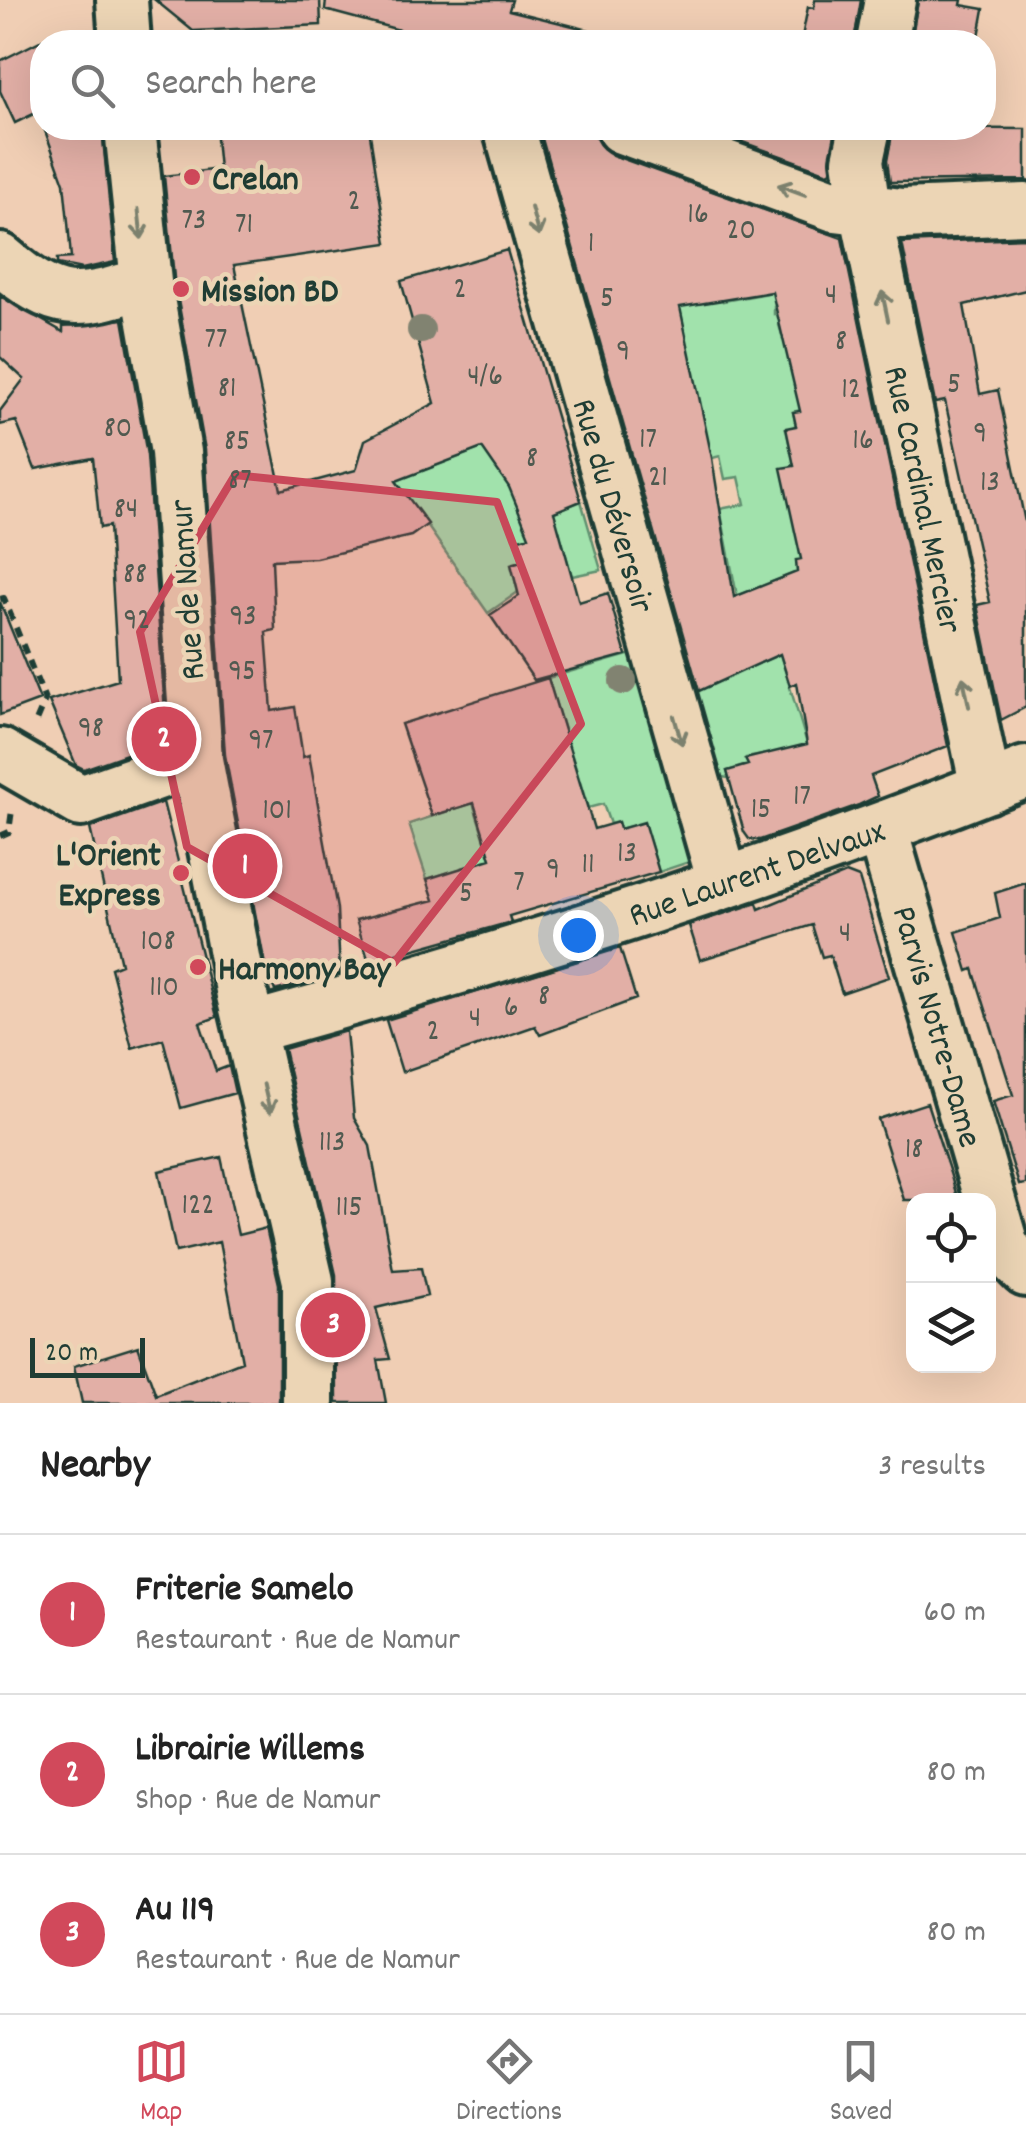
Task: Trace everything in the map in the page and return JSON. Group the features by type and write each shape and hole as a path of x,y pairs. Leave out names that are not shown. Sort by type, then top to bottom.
{"street":[{"path":"122,0 124,30"},
{"path":"884,30 890,0"},
{"name":"Rue de Namur","path":"131,140 146,282 176,452 197,760 251,1028 308,1280 308,1403"},
{"name":"Rue du Déversoir","path":"513,140 723,882"},
{"path":"655,140 835,206 902,214 1026,209"},
{"name":"Rue Cardinal Mercier","path":"862,140 858,160 865,209 1006,780"},
{"path":"0,258 35,289 61,299 94,300 146,282"},
{"path":"0,754 82,801 197,760"},
{"name":"Rue Laurent Delvaux","path":"251,1028 414,983 882,830 1006,780"},
{"name":"Parvis Notre-Dame","path":"882,830 1004,1250 1026,1271"}],"path":[{"path":"0,599 4,598 45,700"}],"highlighted area":[{"path":"235,475 497,502 581,724 394,963 187,847 140,632"}],"green space":[{"path":"676,290 721,294 723,301 774,292 786,304 774,306 774,314 787,312 779,325 805,409 793,412 796,426 786,429 792,455 837,550 796,560 797,572 737,596 720,509 745,504 739,477 725,479 720,456 709,459"},
{"path":"492,444 509,487 532,521 581,501 601,570 572,576 558,528 516,540 522,561 511,565 518,592 488,613 396,481"},
{"path":"642,651 704,857 659,872 644,823 620,829 618,822 610,824 603,804 588,808 548,678"},
{"path":"780,654 808,747 746,758 748,765 727,771 729,778 722,777 695,692"},
{"path":"473,803 491,859 427,879 409,824"}],"building":[{"path":"155,0 320,0 321,25 192,30"},
{"path":"326,0 512,0 509,10 589,30 399,30 325,10"},
{"path":"815,0 861,0 856,30 803,30 808,7 814,8"},
{"path":"918,0 962,0 961,5 984,9 980,30 913,30"},
{"path":"30,46 30,116 15,123 0,91 0,61"},
{"path":"996,129 1026,129 1026,180 890,182 887,161 891,140 996,140"},
{"path":"48,140 103,140 115,262 82,269 57,264 57,259 71,258 64,183"},
{"path":"216,140 371,140 387,243 234,265 281,490 356,470 365,440 435,403 401,281 507,250 581,501 554,512 579,602 608,593 626,655 534,680 490,615 519,596 511,564 522,561 516,540 529,536 509,487 482,448 396,481 428,524 411,536 316,558 272,560 275,630 266,632 272,711 295,707 303,757 309,755 337,909 340,973 275,991 265,965 225,755 205,450 174,278 164,176 219,169"},
{"path":"542,140 598,140 612,155 842,238 948,746 871,776 878,796 859,805 760,840 749,839 727,771 748,765 745,759 807,744 797,683 790,686 780,654 699,691","holes":["772,292 800,411 793,412 796,426 786,428 794,466 781,468 801,559 796,560 797,572 734,597 712,458 680,307"]},
{"path":"737,140 835,140 828,173"},
{"path":"1026,238 1026,290 964,305 980,394 998,390 1026,527 1026,707 1001,720 977,605 990,602 945,401 935,403 902,243"},
{"path":"0,296 63,332 63,326 123,319 147,455 167,740 84,769 76,765 49,701 118,680 109,526 100,528 93,458 35,469 16,421 0,425 0,411 24,379 0,357"},
{"path":"0,602 40,700 0,715"},
{"path":"548,678 594,829 618,822 620,829 644,822 659,872 509,916 511,922 369,962 356,920 434,900 427,879 491,859 474,803 432,816 401,724"},
{"path":"163,802 217,1017 200,1023 216,1071 229,1066 235,1093 181,1108 163,1039 132,1048 111,968 121,964 90,828"},
{"path":"846,873 859,878 889,977 842,993 830,955 822,957 812,925 700,960 689,925 757,903 759,909"},
{"path":"1026,883 1026,1184 1019,1185 993,1101 1013,1095 973,969 968,971 956,932 1000,918 995,893"},
{"path":"620,948 636,999 540,1035 535,1026 402,1072 386,1020"},
{"path":"346,1031 354,1118 370,1146 393,1270 421,1268 427,1296 376,1308 390,1359 378,1360 386,1403 337,1403 336,1275 284,1049"},
{"path":"927,1103 956,1193 906,1193 904,1200 878,1119"},
{"path":"221,1157 238,1235 266,1228 279,1284 279,1403 82,1403 74,1366 138,1346 156,1395 242,1361 219,1242 176,1252 159,1171"}],"place":[{"name":"Crelan","path":"192,177"},
{"name":"Mission BD","path":"181,289"},
{"name":"Librairie Willems","path":"164,739"},
{"name":"Friterie Samelo","path":"245,866"},
{"name":"L'Orient Express","path":"181,873"},
{"name":"Harmony Bay","path":"198,967"},
{"name":"Au 119","path":"333,1325"}]}
